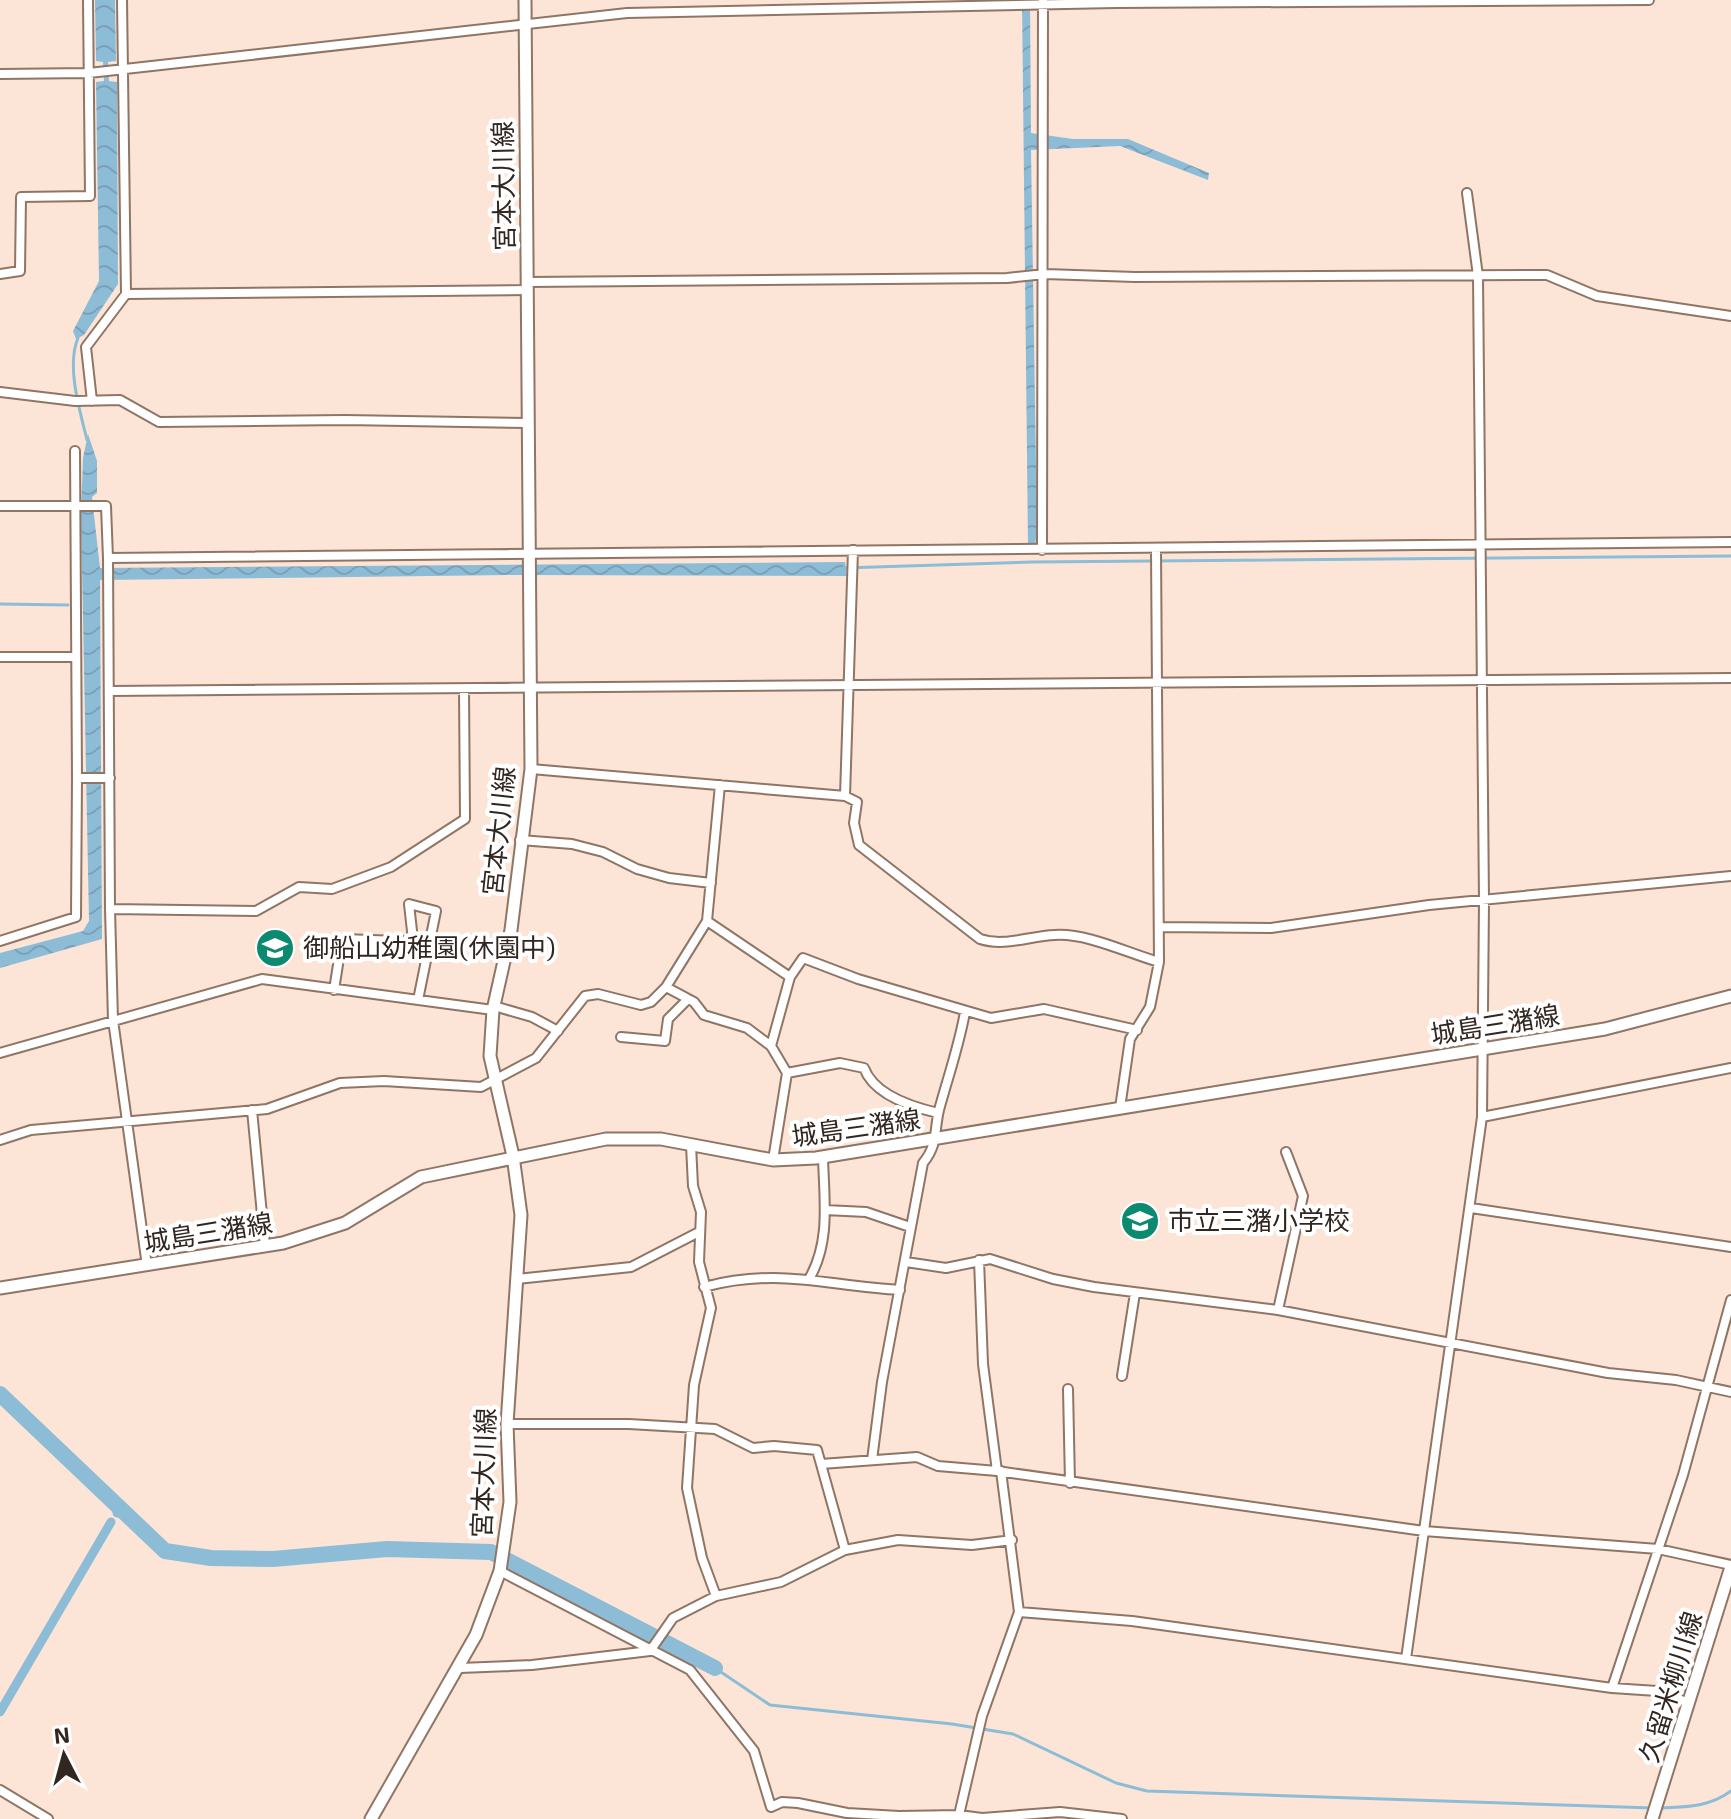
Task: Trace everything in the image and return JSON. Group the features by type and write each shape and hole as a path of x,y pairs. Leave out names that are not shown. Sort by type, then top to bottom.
{"main road":[{"name":"宮本大川線","path":"371,1819 460,1668 500,1568 510,1502 507,1424 521,1215 513,1156 490,1056 493,1008 511,930 531,769 525,0"},
{"name":"城島三潴線","path":"0,1288 265,1246 318,1234 345,1223 421,1177 513,1156 636,1137 773,1160 823,1157 1605,1029 1731,996"},
{"name":"久留米柳川線","path":"1652,1819 1728,1585 1731,1566"}],"street":[{"path":"0,274 20,271 21,197 90,196 88,0"},
{"path":"84,401 86,347 126,294 122,0"},
{"path":"0,74 89,73 627,13 1118,2 1649,0"},
{"path":"1035,549 1042,275 1043,3"},
{"path":"1406,1659 1482,1117 1484,901 1478,276 1467,193"},
{"path":"126,294 1042,275 1547,275 1597,296 1731,316"},
{"path":"0,392 84,401 120,400 159,422 345,420 529,423"},
{"path":"0,941 76,917 80,778 75,657 75,451"},
{"path":"0,506 106,506 110,691 105,778 113,1020 147,1266"},
{"path":"108,562 853,550 1156,550 1731,542"},
{"path":"845,796 853,550"},
{"path":"1120,1108 1123,1068 1130,1039 1150,1007 1159,962 1156,550"},
{"path":"0,657 75,657"},
{"path":"110,691 1731,678"},
{"path":"110,909 256,911 299,887 332,889 391,867 465,819 464,689"},
{"path":"531,769 845,796 857,802 854,823 859,845 980,939 994,944 1056,935 1073,936 1159,962"},
{"path":"80,778 105,778"},
{"path":"0,1140 31,1130 252,1110 292,1101 340,1083 384,1081 481,1087 536,1058 585,996 598,994 641,1005 651,1002 666,987 707,921 720,785"},
{"path":"520,840 572,844 603,852 637,869 669,878 711,883"},
{"path":"1159,927 1271,928 1484,901 1731,876"},
{"path":"413,940 409,904 436,911 418,1000"},
{"path":"707,921 790,977"},
{"path":"334,990 342,939 430,942"},
{"path":"771,1046 790,977 803,958 858,979 991,1018 1044,1009 1137,1030"},
{"path":"0,1053 262,979 493,1008 532,1017 558,1031"},
{"path":"666,987 688,999 704,1015 740,1024 771,1046 787,1073 773,1160"},
{"path":"621,1037 665,1041 668,1019 688,999"},
{"path":"872,1460 882,1382 923,1163 937,1139 938,1113 957,1057 965,1012"},
{"path":"787,1073 852,1063 864,1068 869,1081 908,1106 938,1113"},
{"path":"1482,1117 1731,1068"},
{"path":"252,1110 265,1246"},
{"path":"691,1145 693,1186 701,1212 697,1233 704,1287 711,1308 694,1385 687,1488 702,1558 716,1596"},
{"path":"1278,1310 1303,1196 1286,1152"},
{"path":"809,1279 822,1249 825,1210 823,1157"},
{"path":"1471,1208 1731,1247"},
{"path":"825,1210 866,1212 910,1227"},
{"path":"517,1279 631,1267 697,1233"},
{"path":"906,1262 946,1268 990,1259 1053,1279 1135,1293 1278,1310 1731,1392"},
{"path":"959,1815 982,1716 1019,1612 1012,1540 983,1364 979,1260"},
{"path":"704,1287 758,1277 809,1279 900,1290"},
{"path":"1122,1376 1135,1293"},
{"path":"1612,1688 1708,1388 1731,1300"},
{"path":"1068,1389 1070,1483"},
{"path":"507,1424 715,1429 753,1448 774,1446 817,1450 845,1550"},
{"path":"821,1464 917,1457 938,1466 999,1471 1424,1531 1658,1549 1731,1566"},
{"path":"460,1668 532,1665 652,1648 673,1618 716,1596 781,1582 845,1550 898,1540 972,1545 1012,1540"},
{"path":"500,1568 652,1648 697,1677 703,1690 754,1751 771,1807 782,1802 798,1803 847,1816 959,1815 982,1819 1060,1812 1122,1819"},
{"path":"1019,1612 1132,1621 1612,1688 1657,1691 1689,1703"},
{"path":"0,1790 48,1819"}],"water":[{"path":"95,0 115,0 116,61 108,62 109,81 117,82 118,284 84,335 76,339 73,331 99,281 96,82 104,81 103,62 96,61"},
{"path":"1022,0 1030,0 1031,133 1073,139 1128,139 1209,173 1208,180 1120,146 1031,150 1035,546 1028,546"},
{"path":"88,434 97,461 97,493 92,497 100,568 845,562 847,576 517,575 100,580 102,939 0,968 0,953 83,931 89,921 81,516 83,458"}],"waterway":[{"path":"78,338 74,375 87,440"},
{"path":"843,568 1033,562 1731,556"},
{"path":"0,604 68,605"},
{"path":"0,1394 165,1551 211,1558 273,1559 387,1549 491,1552 715,1668"},
{"path":"117,1513 120,1508"},
{"path":"0,1712 111,1522"},
{"path":"715,1668 770,1705 952,1724 1013,1734 1116,1783 1147,1791 1653,1808"},
{"path":"1661,1808 1706,1803 1731,1791"}],"place":[{"name":"御船山幼稚園(休園中)","path":"275,948"},
{"name":"市立三潴小学校","path":"1140,1221"}]}
